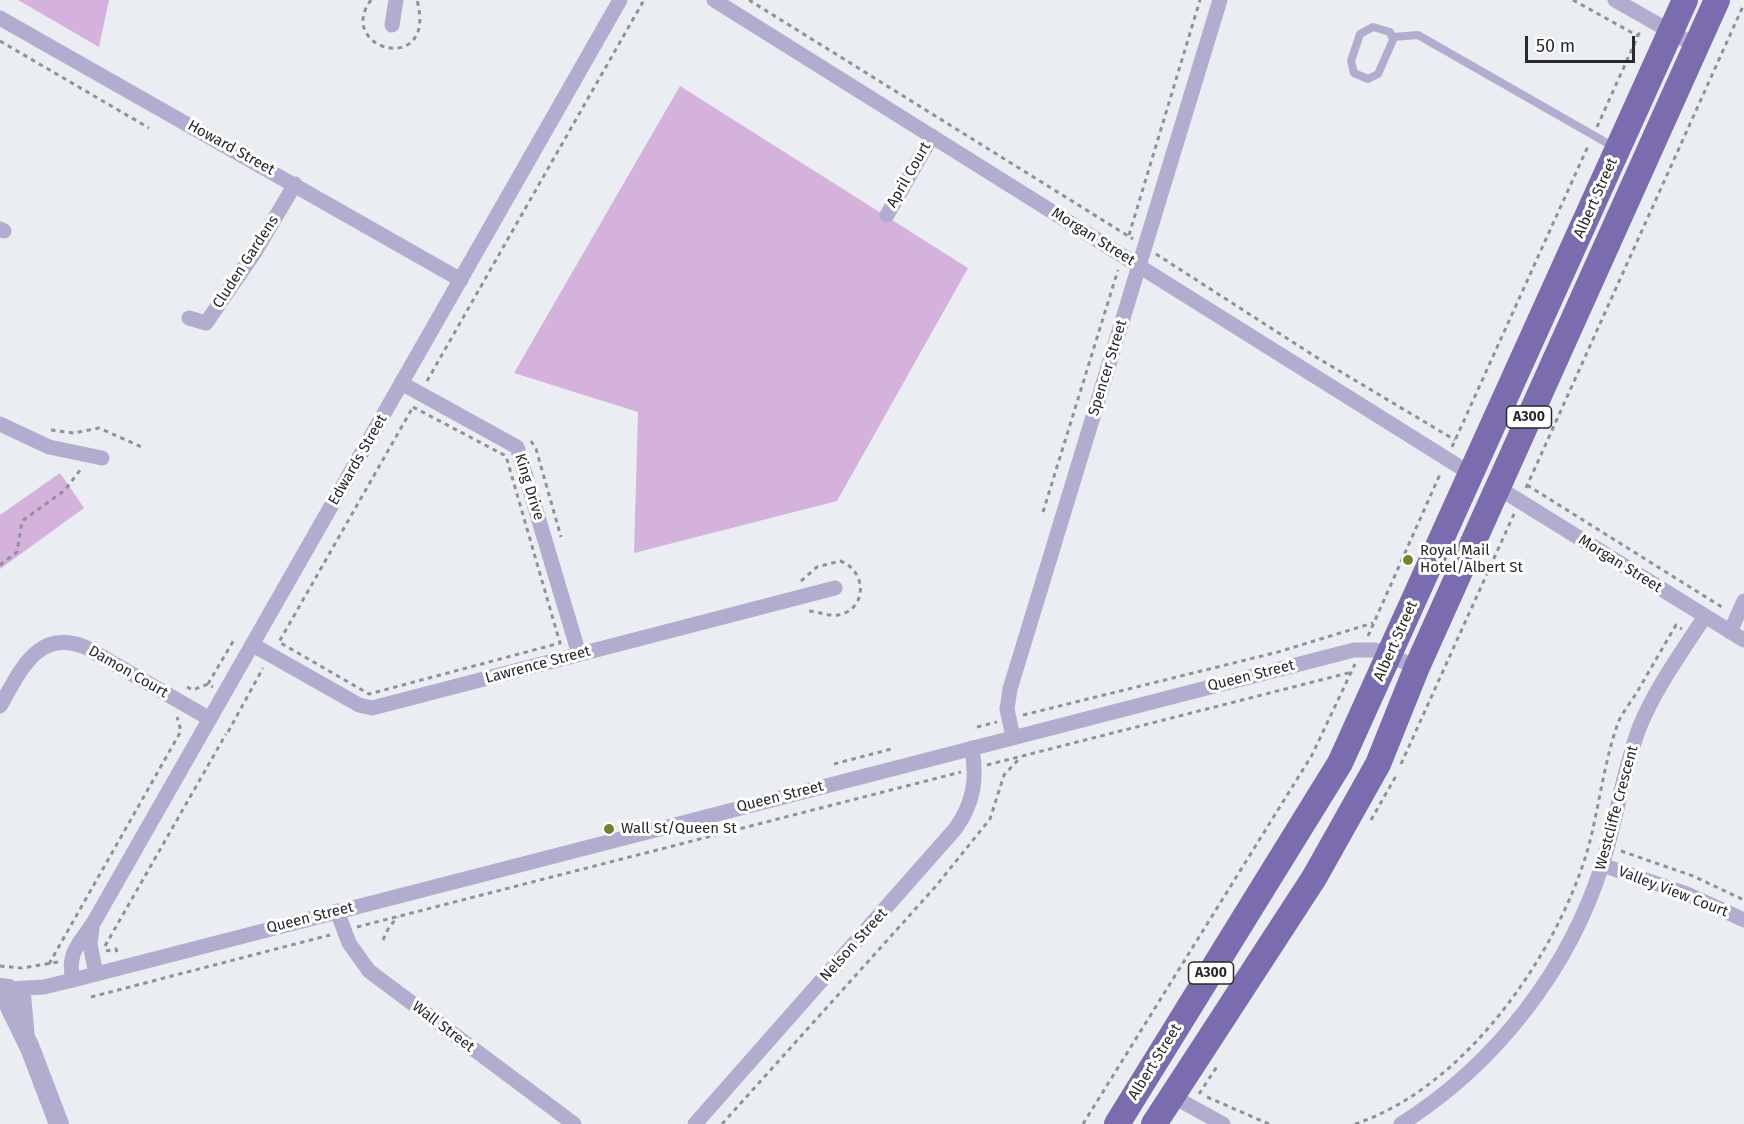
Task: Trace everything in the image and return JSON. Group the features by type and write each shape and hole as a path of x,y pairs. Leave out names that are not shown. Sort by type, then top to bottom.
{"highway":[{"name":"Albert Street","path":"1116,1124 1340,763 1685,0"},
{"name":"Albert Street","path":"1154,1124 1314,878 1378,764 1417,667 1717,0"}],"street":[{"path":"392,25 396,0"},
{"name":"Edwards Street","path":"70,959 95,920 253,645 620,0"},
{"name":"Morgan Street","path":"714,0 1471,474"},
{"name":"Spencer Street","path":"1013,737 1007,704 1012,683 1220,0"},
{"path":"1616,0 1696,46"},
{"name":"Howard Street","path":"0,18 461,280"},
{"name":"April Court","path":"887,215 932,135"},
{"name":"Cluden Gardens","path":"189,318 206,323 255,252 295,184"},
{"name":"King Drive","path":"401,383 517,447 579,654"},
{"path":"0,424 49,447 96,457"},
{"name":"Morgan Street","path":"1497,487 1744,640"},
{"name":"Lawrence Street","path":"253,645 359,705 369,708 835,588"},
{"path":"1730,632 1744,601"},
{"name":"Westcliffe Crescent","path":"1401,1124 1445,1094 1518,1020 1562,953 1602,865 1640,726 1659,688 1705,616"},
{"name":"Damon Court","path":"0,706 31,656 48,645 64,643 87,648 210,719"},
{"name":"Queen Street","path":"11,989 73,980 1362,649 1389,655 1417,667"},
{"name":"Nelson Street","path":"695,1124 951,834 972,799 975,768 972,748"},
{"name":"Valley View Court","path":"1602,865 1687,894 1744,920"},
{"name":"Wall Street","path":"337,911 343,931 359,960 377,978 574,1124"},
{"name":"Edwards Street","path":"95,920 89,939 96,974"},
{"path":"70,959 73,980"},
{"path":"11,989 10,1007 34,1057 59,1124"},
{"path":"1172,1096 1223,1124"}],"lane":[{"path":"1375,27 1390,32 1393,37 1375,77 1368,79 1354,73 1351,61 1362,30 1375,27"},
{"path":"1393,37 1418,35 1618,150"}],"path":[{"path":"371,0 363,18 366,33 379,46 395,49 413,41 420,31 422,21 417,0"},
{"path":"427,381 644,0"},
{"path":"749,0 1145,246 1316,357 1455,440"},
{"path":"1043,512 1200,0"},
{"path":"1573,0 1638,36"},
{"path":"1520,501 1744,4"},
{"path":"1083,1124 1312,755 1352,672 1446,458 1646,17"},
{"path":"0,41 149,128"},
{"path":"413,407 506,456 560,643 369,694 279,642 413,407"},
{"path":"50,430 74,433 99,428 144,448"},
{"path":"0,565 17,552 20,525 25,518 65,489 96,457"},
{"path":"1527,485 1737,616"},
{"path":"801,612 844,614 854,607 861,593"},
{"path":"977,727 1278,652 1373,623"},
{"path":"208,684 235,638"},
{"path":"121,966 117,949 103,952 105,946 264,667"},
{"path":"91,998 1352,672"},
{"path":"49,964 181,731 178,718 171,714 187,687"},
{"path":"834,764 895,748"},
{"path":"722,1124 936,886 990,819 1004,775 1022,757"},
{"path":"1608,847 1693,876 1744,900"},
{"path":"1355,1124 1392,1109 1428,1085 1491,1023 1527,978 1565,908 1584,861"},
{"path":"382,940 389,927 399,917"},
{"path":"0,966 22,968 70,959"},
{"path":"1200,1094 1269,1124"}],"shaded area":[{"path":"18,0 109,0 99,47"},
{"path":"680,86 968,268 837,501 634,553 638,412 514,373"},
{"path":"60,473 84,508 0,569 0,515"}],"place":[{"name":"Royal Mail Hotel/Albert St","path":"1408,560"},
{"name":"Wall St/Queen St","path":"609,829"}]}
